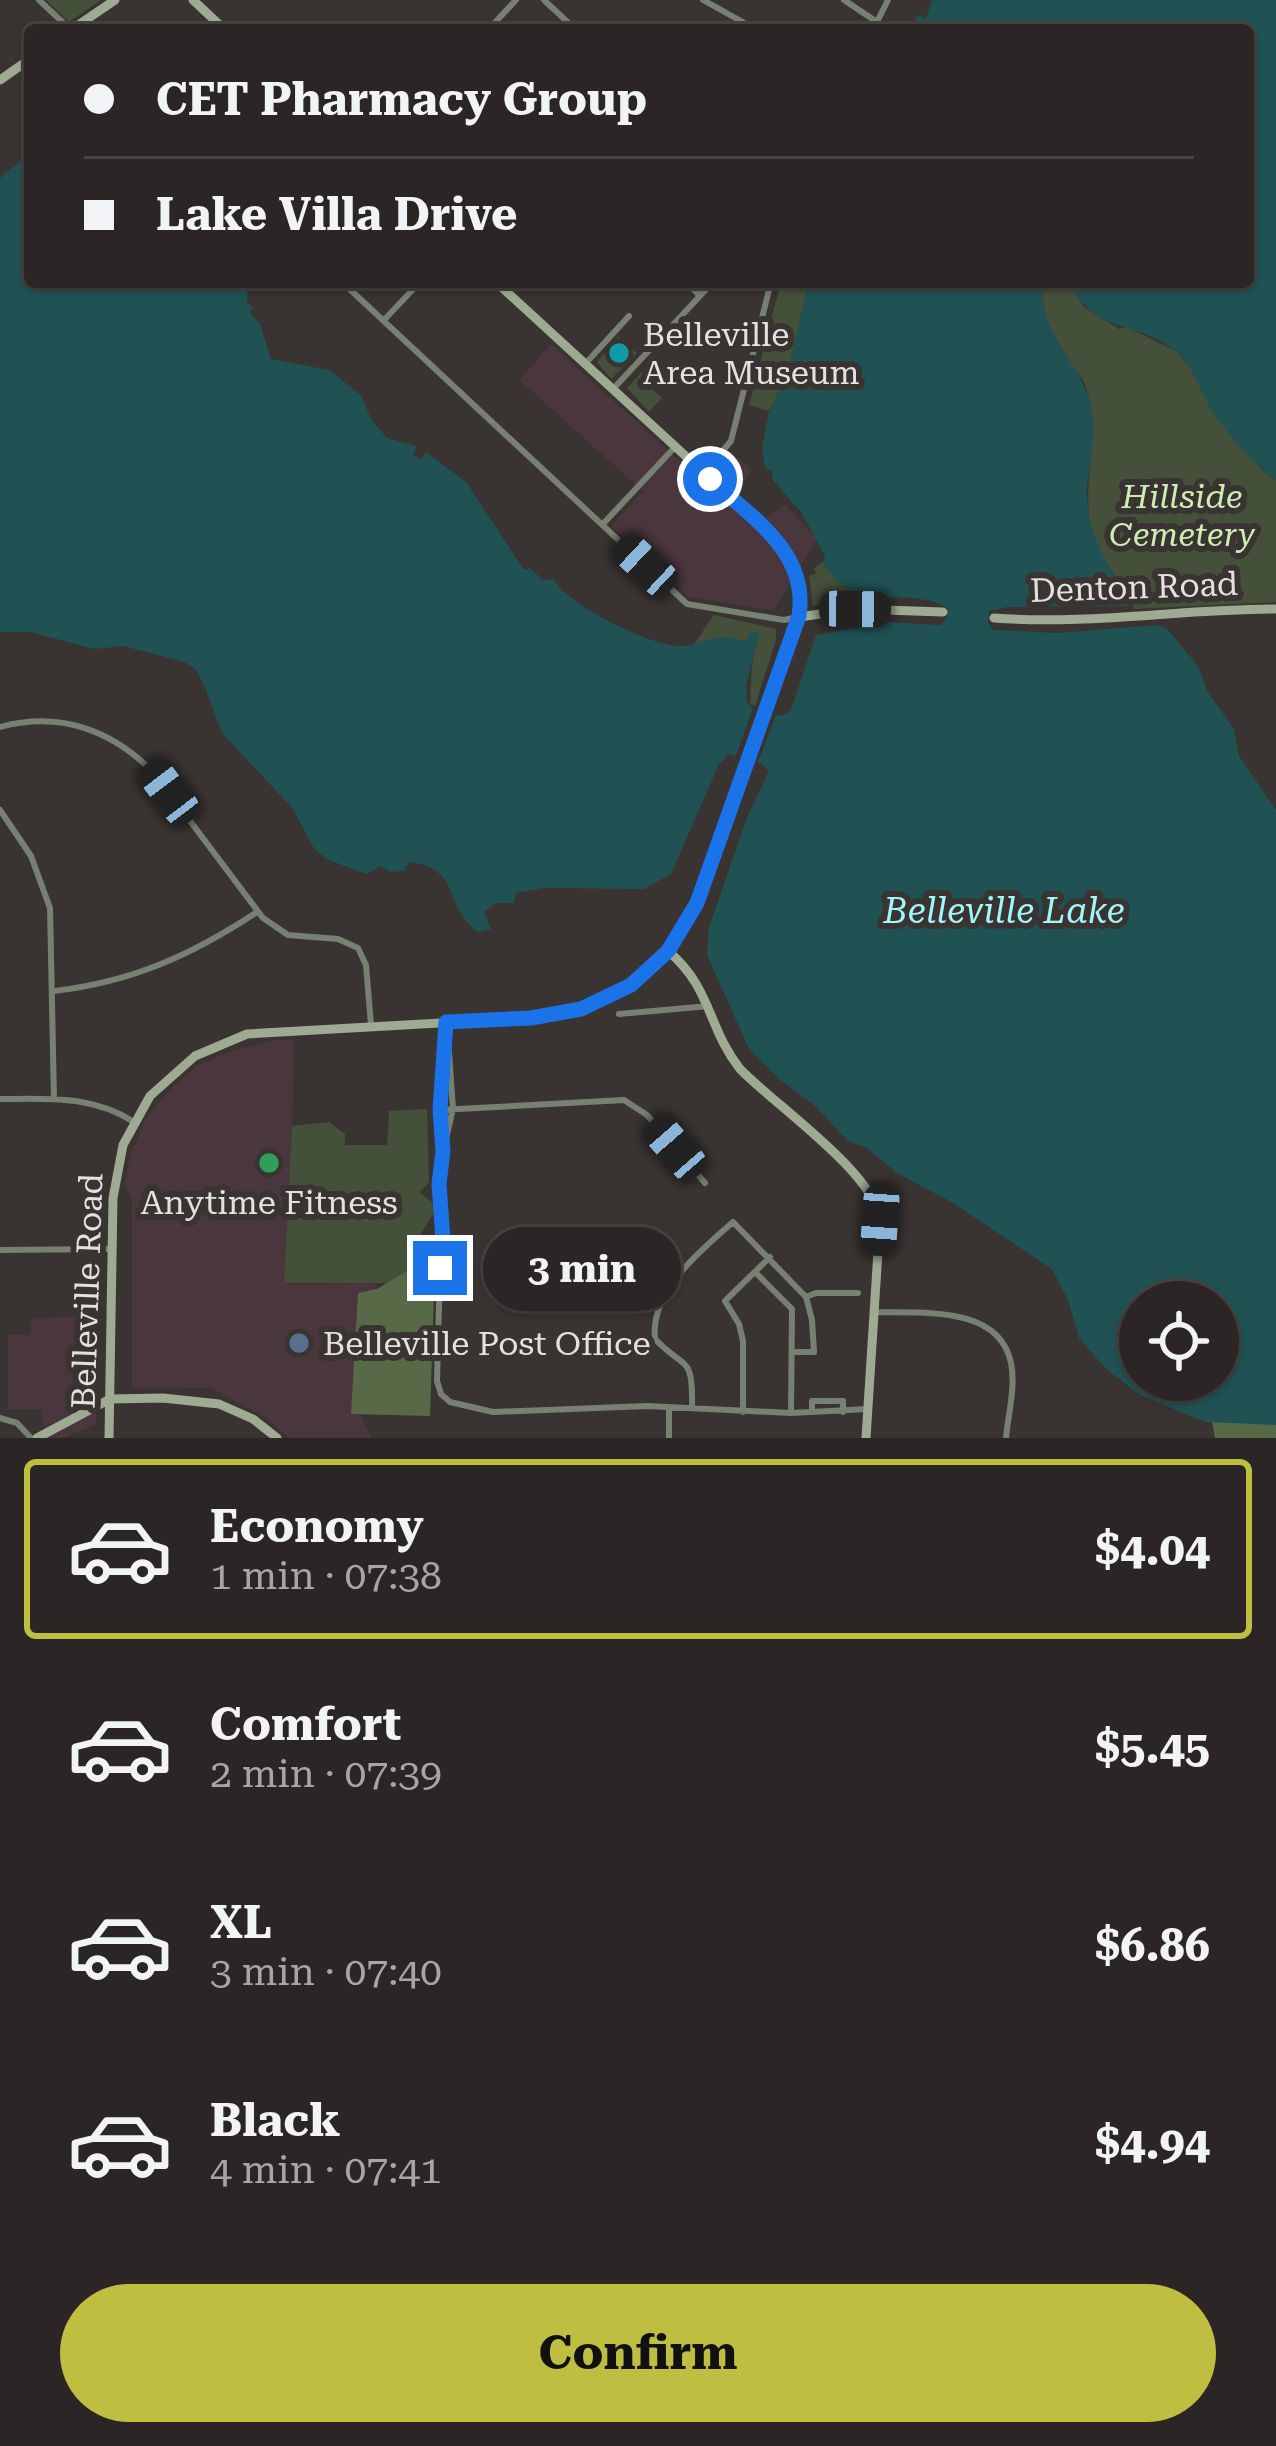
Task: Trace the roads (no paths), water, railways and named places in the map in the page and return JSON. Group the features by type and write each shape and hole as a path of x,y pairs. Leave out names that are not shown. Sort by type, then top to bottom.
{"main road":[{"path":"80,24 115,0"},
{"path":"193,0 219,24"},
{"path":"503,288 704,473"},
{"name":"Belleville Road","path":"110,1438 116,1174 134,1122 171,1074 222,1042 269,1030 531,1018 581,1009 631,985 668,951 697,903 799,616 800,585 790,558 776,539 704,473"},
{"path":"799,616 855,609 943,612"},
{"name":"Denton Road","path":"994,617 1069,620 1168,611 1276,609"},
{"path":"668,951 693,974 726,1052 740,1069 874,1194 880,1220 866,1438"},
{"path":"34,1438 110,1399 206,1400 244,1414 277,1438"}],"street":[{"path":"39,0 65,24"},
{"path":"494,24 516,0"},
{"path":"544,0 570,24"},
{"path":"703,0 746,24"},
{"path":"844,0 873,24"},
{"path":"349,288 687,604 784,620 799,616"},
{"path":"384,320 414,288"},
{"path":"692,288 700,296"},
{"path":"613,389 707,288"},
{"path":"704,473 731,441 769,288"},
{"path":"585,364 628,316"},
{"path":"602,525 675,447"},
{"path":"0,727 63,722 122,745 153,772 257,912 288,935 338,939 358,948 366,965 371,1025"},
{"path":"0,809 32,856 52,922 54,1099"},
{"path":"54,991 107,983 162,966 257,912"},
{"path":"619,1014 709,1006"},
{"path":"446,1022 452,1109 439,1184 444,1253 437,1381 441,1394 450,1402 494,1412 868,1409"},
{"path":"443,1151 440,1110 447,1051"},
{"path":"0,1099 97,1104 134,1122"},
{"path":"440,1110 624,1100 646,1115 705,1183"},
{"path":"692,1407 693,1378 686,1362 656,1339 658,1312 677,1276 733,1222 806,1297 814,1352 794,1352"},
{"path":"0,1250 112,1249"},
{"path":"743,1412 742,1341 739,1324 725,1304 770,1257"},
{"path":"755,1272 792,1310 791,1413"},
{"path":"806,1297 816,1292 859,1293"},
{"path":"874,1312 963,1318 989,1329 1001,1341 1012,1367 1006,1438"},
{"path":"669,1407 669,1438"},
{"path":"0,1418 17,1423 34,1438"}],"water":[{"path":"932,0 1276,0 1276,480 1226,431 1180,355 1158,340 1103,319 1072,288 1254,288 1254,24 914,22 918,15 926,18"},
{"name":"Belleville Lake","path":"24,158 24,288 248,288 250,313 260,324 271,359 329,370 361,395 371,419 387,438 417,446 413,455 421,459 426,452 466,482 524,570 530,568 543,580 554,579 574,600 612,623 670,645 720,637 746,642 751,632 759,633 746,686 747,702 753,709 782,716 791,710 816,635 887,622 940,625 948,609 919,599 867,594 835,579 801,512 772,479 773,471 765,468 762,448 769,412 787,375 808,288 1043,288 1051,329 1090,401 1093,436 1088,510 1102,552 1129,606 1007,607 989,611 988,623 993,630 1058,633 1158,625 1167,629 1199,667 1207,691 1234,729 1239,756 1276,810 1276,1425 1205,1422 1154,1401 1239,1401 1239,1281 1119,1281 1119,1379 1079,1338 1068,1300 1052,1269 953,1203 897,1173 867,1148 848,1141 749,1049 707,955 709,927 748,815 769,771 762,764 729,754 719,764 671,874 644,889 543,888 516,893 514,903 495,903 484,912 491,929 478,932 459,911 445,880 426,866 409,862 404,871 390,872 381,866 367,874 326,859 313,847 293,809 222,733 204,685 185,662 123,646 95,649 30,632 0,632 0,178"}],"place":[{"name":"Belleville Area Museum","path":"619,353"},
{"name":"Anytime Fitness","path":"269,1163"},
{"name":"Belleville Post Office","path":"299,1343"}],"park label":[{"name":"Hillside Cemetery","path":"1182,515"}]}
